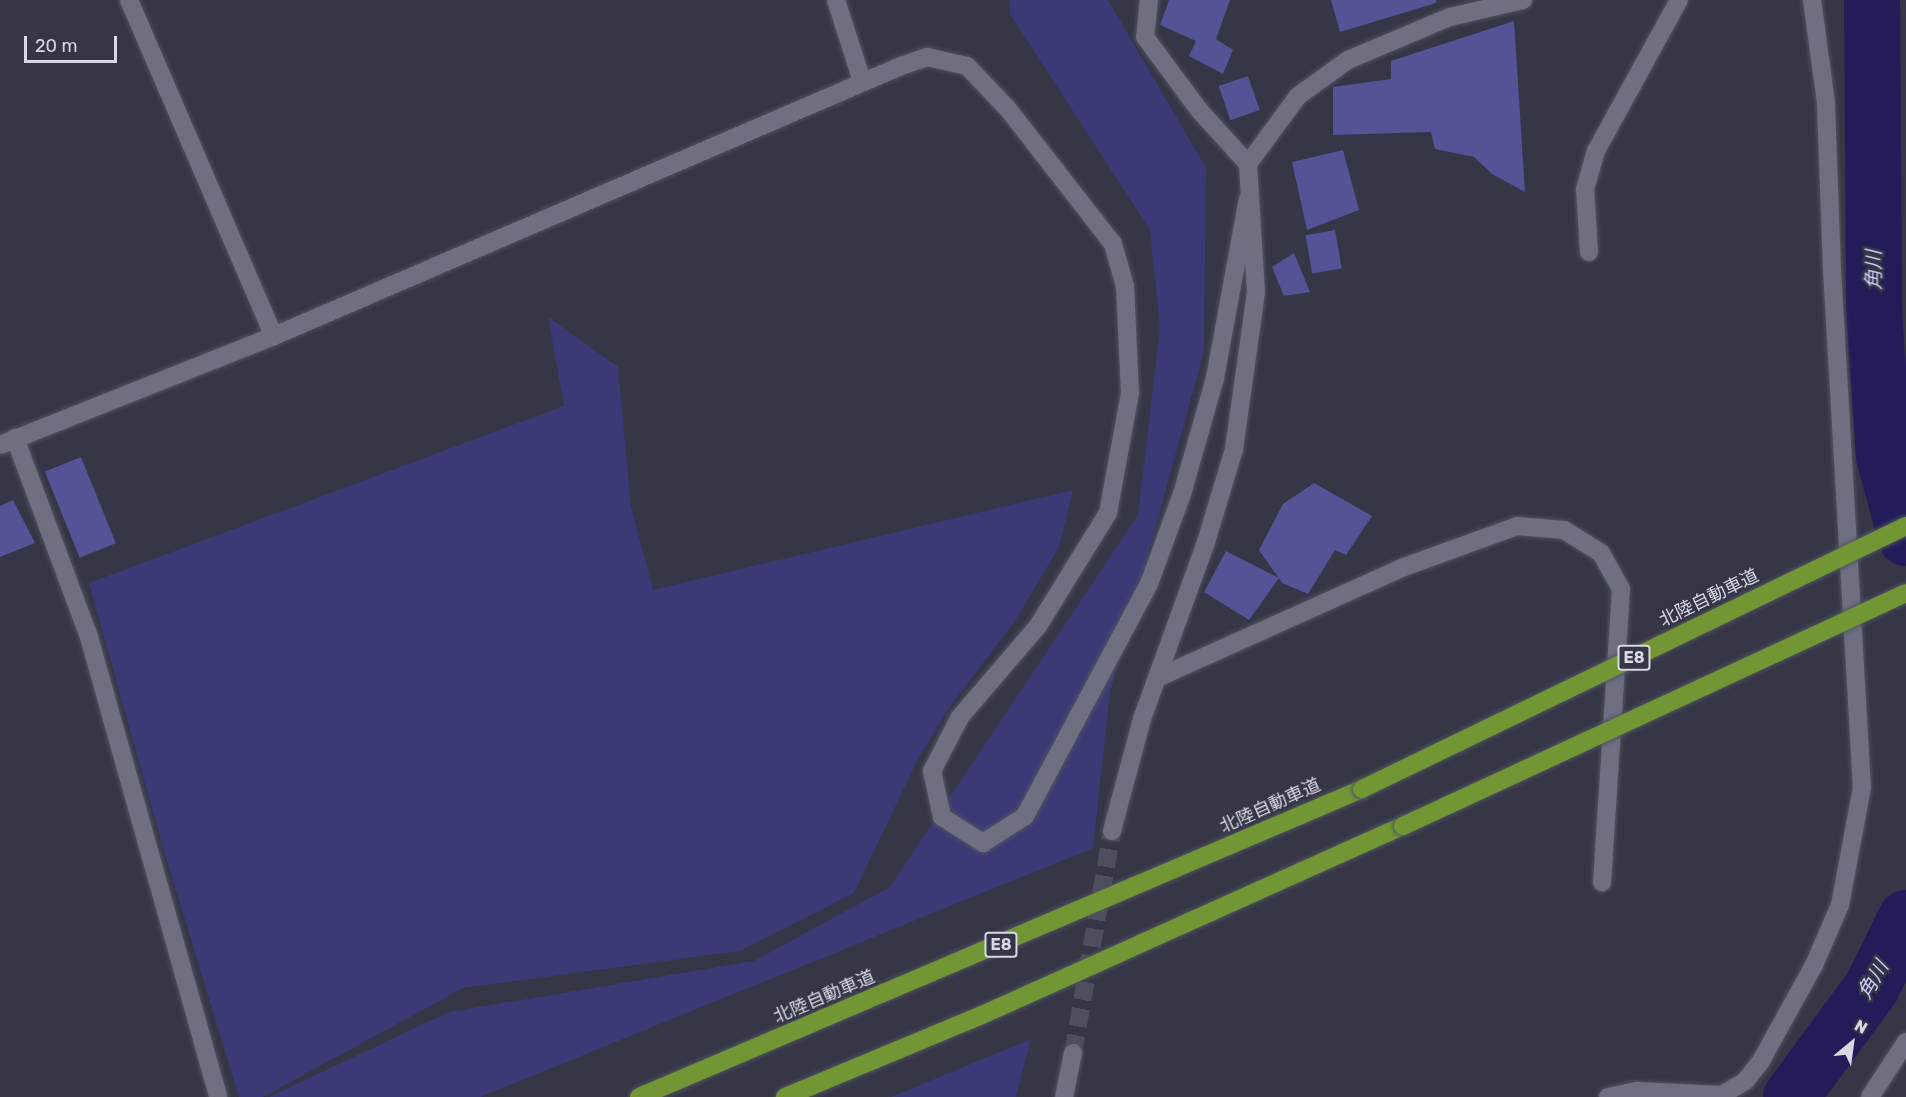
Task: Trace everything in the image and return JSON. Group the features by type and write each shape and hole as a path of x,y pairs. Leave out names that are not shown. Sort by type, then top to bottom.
{"highway":[{"name":"北陸自動車道","path":"639,1097 1362,789 1906,526"},
{"path":"785,1097 982,1015 1403,826 1906,593"}],"street":[{"path":"129,0 274,336"},
{"path":"836,0 862,81"},
{"path":"1149,0 1145,37 1199,110 1248,164"},
{"path":"1112,831 1157,678 1206,542 1234,449 1256,292 1248,199 1248,164 1298,96 1348,60 1450,17 1523,0"},
{"path":"1589,252 1585,189 1596,151 1679,0"},
{"path":"1608,1097 1637,1091 1722,1095 1745,1081 1761,1061 1814,965 1840,905 1860,798 1826,103 1812,0"},
{"path":"218,1097 89,637 8,441 274,336 862,81 927,57 967,66 1008,109 1113,244 1125,286 1130,393 1108,513 1038,626 960,717 932,771 942,817 983,843 1025,816 1149,584 1182,494 1215,378 1248,199"},
{"path":"1157,678 1404,567 1517,526 1564,530 1601,553 1621,589 1602,882"},
{"path":"1870,1097 1906,1042"},
{"path":"1064,1097 1073,1053"}],"shaded area":[{"path":"1010,0 1108,0 1206,168 1204,351 1110,692 1093,848 480,1097 269,1097 449,1012 754,961 890,887 1138,515 1160,328 1150,230 1010,14"},
{"path":"548,317 618,367 631,507 653,590 1073,490 1059,547 1015,621 949,708 917,761 854,893 739,951 463,988 263,1097 239,1097 164,851 89,583 564,406"},
{"path":"1031,1039 1016,1097 891,1097"}],"building":[{"path":"1169,0 1230,0 1216,39 1233,50 1223,74 1189,56 1196,41 1160,25"},
{"path":"1331,0 1436,0 1436,3 1340,32"},
{"path":"1514,21 1525,192 1492,174 1474,157 1435,149 1431,132 1333,135 1333,87 1391,79 1391,61"},
{"path":"1248,76 1260,110 1230,120 1219,86"},
{"path":"1343,150 1359,210 1307,230 1292,162"},
{"path":"1335,230 1342,268 1312,274 1305,235"},
{"path":"1294,253 1310,292 1284,296 1272,267"},
{"path":"81,457 116,543 80,558 45,472"},
{"path":"1314,483 1372,516 1346,555 1335,550 1308,594 1282,583 1259,550 1283,504"},
{"path":"13,500 35,543 0,557 0,506"},
{"path":"1226,551 1279,578 1249,620 1204,592"}],"waterway":[{"name":"角川","path":"1872,0 1874,314 1884,456 1906,538"},
{"name":"角川","path":"1791,1097 1872,987 1906,918"}],"tunnel":[{"path":"1073,1053 1112,831"}]}
